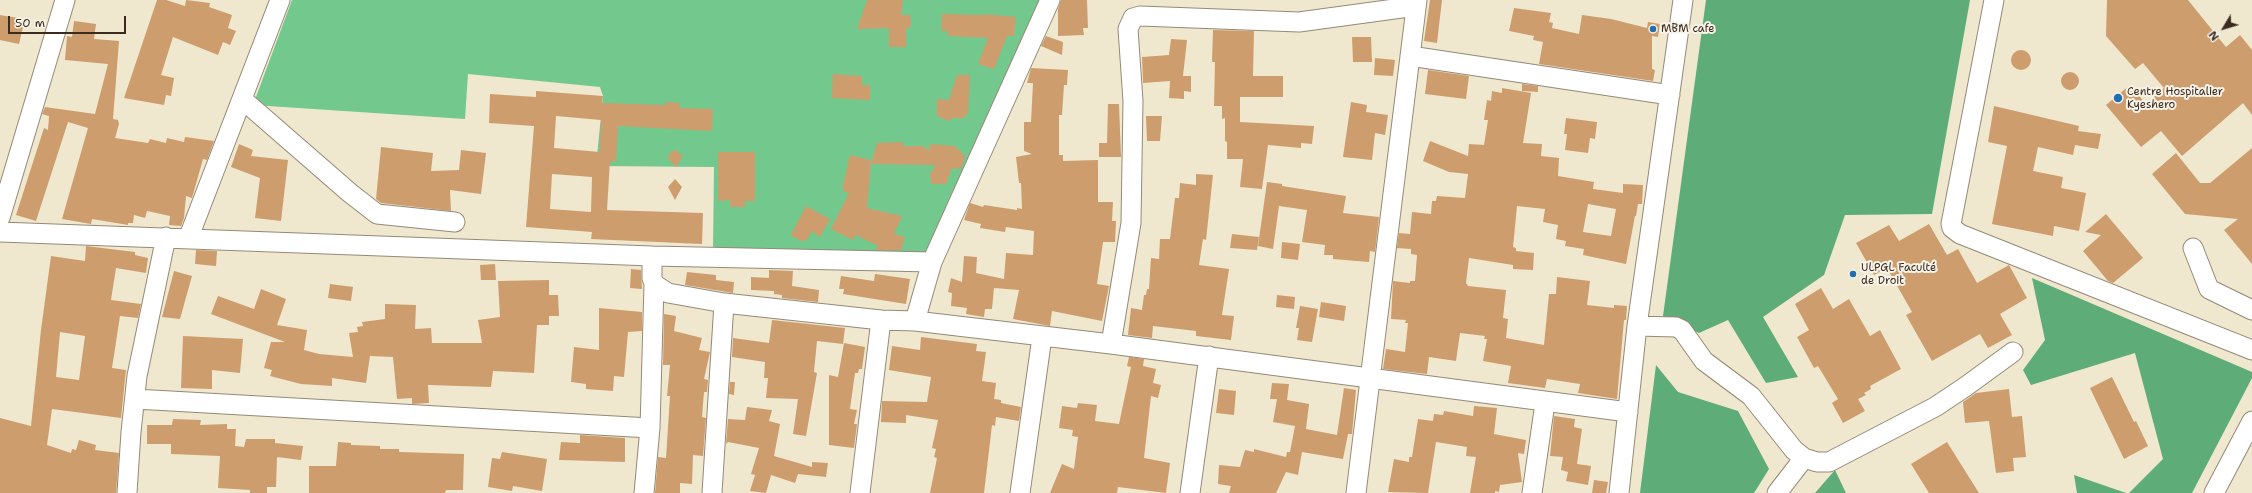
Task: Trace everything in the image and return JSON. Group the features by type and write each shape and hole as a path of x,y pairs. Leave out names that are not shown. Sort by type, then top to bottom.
{"street":[{"path":"0,218 65,0"},
{"path":"188,239 280,0"},
{"path":"915,321 932,262 1050,0"},
{"path":"1619,493 1637,326 1683,0"},
{"path":"1994,0 1951,224 1952,228 1960,234 2252,350"},
{"path":"1111,344 1131,223 1132,101 1128,29 1133,18 1140,16 1299,22 1416,3 1356,493"},
{"path":"1410,56 1670,95"},
{"path":"242,99 350,193 378,214 455,222"},
{"path":"0,232 652,256 932,262"},
{"path":"127,493 135,399 141,354 166,237"},
{"path":"2193,248 2209,289 2252,310"},
{"path":"644,493 650,428 654,284 652,278 652,256"},
{"path":"654,284 668,293 724,303 881,320 915,321 1111,344 1209,356 1545,403 1628,412"},
{"path":"712,493 724,303"},
{"path":"860,493 881,320"},
{"path":"1637,326 1676,328 1682,330 1704,362 1751,396 1794,450 1804,458 1817,462 1829,462 1935,407 1965,388 2013,352"},
{"path":"1020,493 1042,337"},
{"path":"1190,493 1209,356"},
{"path":"135,399 650,428"},
{"path":"1532,493 1545,403"},
{"path":"2214,493 2252,421"},
{"path":"1777,493 1804,458"}],"green space":[{"path":"292,0 1041,0 926,254 713,249 714,167 596,166 603,96 600,87 468,74 465,119 253,105"},
{"path":"1706,0 1970,0 1932,214 1845,215 1824,275 1763,317 1798,377 1766,383 1728,320 1699,333 1663,316"},
{"path":"2032,278 2252,372 2252,378 2192,493 2129,493 2163,459 2135,353 2031,385 2023,370 2045,340"},
{"path":"1656,365 1678,392 1738,411 1769,469 1754,493 1640,493"},
{"path":"1835,470 1846,493 1815,493"},
{"path":"2074,475 2126,493 2077,493"}],"building":[{"path":"157,0 166,0 185,6 186,0 210,3 209,7 232,15 228,28 236,31 230,45 223,42 218,55 173,37 161,75 174,78 171,96 166,95 164,105 124,98"},
{"path":"867,0 903,0 901,15 910,15 911,27 906,28 906,47 889,47 889,28 857,29"},
{"path":"1061,0 1087,0 1088,28 1083,28 1084,35 1058,36 1058,9"},
{"path":"1430,0 1442,0 1437,43 1424,41"},
{"path":"2107,0 2188,0 2226,47 2240,35 2252,50 2252,115 2243,103 2182,156 2161,131 2141,147 2106,105 2130,85 2146,104 2164,88 2143,63 2135,69 2106,36"},
{"path":"1514,8 1551,13 1549,22 1553,23 1552,28 1579,34 1582,15 1611,19 1647,28 1648,22 1660,24 1658,37 1652,36 1652,69 1655,70 1653,81 1539,64 1543,42 1533,40 1534,36 1509,31"},
{"path":"942,14 984,14 1016,17 1014,36 1007,36 994,69 978,64 988,38 948,36 948,31 941,31"},
{"path":"0,15 18,18 17,26 23,27 19,44 0,40"},
{"path":"74,21 96,24 94,39 119,41 113,119 118,120 119,124 115,138 148,143 150,139 166,143 167,138 184,142 185,137 214,141 207,160 203,159 192,198 186,196 184,218 181,226 169,225 170,216 147,211 145,218 134,215 133,223 128,223 128,225 92,219 91,224 62,219 88,128 68,122 36,221 16,215 44,128 48,130 49,116 42,114 45,107 95,114 108,64 65,60 67,36 72,37"},
{"path":"1213,30 1254,31 1253,76 1283,76 1283,97 1240,97 1240,122 1314,126 1312,144 1301,143 1301,148 1268,145 1262,189 1240,187 1243,159 1227,159 1225,118 1222,119 1222,106 1214,106 1215,62 1212,62"},
{"path":"1046,36 1063,42 1062,55 1041,46"},
{"path":"1352,37 1371,37 1372,62 1353,62"},
{"path":"1171,39 1187,40 1183,76 1191,76 1191,92 1184,91 1184,99 1169,98 1170,81 1143,83 1142,57 1169,55"},
{"path":"2021,50 2028,53 2031,60 2028,67 2021,70 2014,67 2011,60 2014,53"},
{"path":"1375,58 1395,60 1393,76 1374,75"},
{"path":"1031,68 1068,70 1067,85 1064,85 1062,115 1059,115 1059,155 1063,155 1063,161 1098,160 1098,202 1113,202 1112,221 1116,221 1115,242 1103,242 1097,284 1109,286 1102,321 1052,311 1050,326 1013,319 1019,290 994,288 992,309 985,309 984,317 966,314 967,308 951,306 952,293 948,292 951,278 962,282 964,256 977,257 976,273 1004,279 1006,253 1033,255 1034,231 1006,227 1005,232 980,228 981,224 964,220 970,203 983,207 984,205 1017,210 1017,208 1022,209 1021,183 1019,183 1016,157 1032,154 1024,151 1024,122 1031,122 1033,83 1027,83"},
{"path":"1428,70 1469,76 1466,99 1425,94"},
{"path":"2070,72 2076,75 2079,81 2076,87 2070,90 2064,87 2061,81 2064,75"},
{"path":"833,74 862,76 862,85 870,85 870,100 832,98"},
{"path":"957,75 970,75 968,115 965,114 965,118 953,118 949,121 937,116 937,99 949,100"},
{"path":"1522,84 1538,86 1538,92 1522,91"},
{"path":"1502,88 1531,93 1523,143 1542,144 1541,156 1559,158 1558,176 1594,182 1593,189 1623,193 1623,184 1643,185 1642,204 1638,204 1626,264 1583,255 1584,249 1565,246 1566,241 1556,239 1558,225 1543,222 1545,209 1517,206 1513,247 1516,248 1516,251 1534,253 1533,270 1513,269 1513,265 1469,258 1466,283 1468,286 1506,290 1503,318 1508,319 1506,338 1544,345 1549,294 1556,294 1557,277 1590,281 1587,305 1614,308 1614,305 1627,306 1626,320 1624,320 1617,399 1578,393 1580,384 1547,379 1545,388 1508,383 1511,366 1483,361 1487,339 1484,339 1485,336 1460,333 1456,361 1429,357 1427,374 1383,369 1386,349 1405,352 1408,323 1405,323 1406,320 1391,319 1393,281 1410,283 1410,281 1415,281 1417,255 1411,254 1411,249 1397,248 1399,233 1410,234 1412,212 1431,214 1432,201 1436,201 1437,196 1465,198 1468,174 1449,172 1423,161 1430,141 1468,156 1469,144 1484,145 1488,120 1484,120 1487,100 1491,101 1492,91 1502,93","holes":["1588,204 1616,209 1611,236 1583,232"]},
{"path":"536,91 603,96 602,103 666,105 666,102 680,103 680,108 713,109 712,131 618,126 616,162 610,161 607,210 703,213 702,244 591,239 592,232 526,227 534,126 489,123 490,94 536,97","holes":["556,116 601,120 600,152 554,148","552,174 592,177 591,212 550,209"]},
{"path":"1351,102 1367,105 1366,112 1388,115 1385,135 1375,133 1372,160 1343,157"},
{"path":"1108,104 1119,104 1121,157 1099,157 1099,143 1107,143"},
{"path":"1994,106 2079,126 2078,131 2101,134 2098,149 2075,145 2073,155 2038,147 2033,171 2063,177 2061,188 2086,193 2079,231 2054,226 2053,236 1992,224 2007,146 1988,142"},
{"path":"1146,116 1162,116 1160,141 1147,141"},
{"path":"1566,118 1597,122 1595,139 1590,138 1588,153 1565,150 1567,134 1564,134"},
{"path":"903,142 903,146 922,146 929,150 930,144 955,146 965,156 961,169 952,168 946,184 931,184 930,174 936,165 871,164 877,143"},
{"path":"239,144 253,150 251,156 288,160 281,221 255,218 260,178 231,167"},
{"path":"381,147 433,153 431,171 459,170 461,150 486,153 481,194 450,190 451,211 381,203 376,199"},
{"path":"2252,148 2252,264 2224,230 2238,219 2185,214 2152,174 2176,153 2200,183 2210,183"},
{"path":"674,150 681,154 682,158 676,167 668,159 669,154"},
{"path":"718,152 755,152 755,201 745,201 745,207 730,207 730,200 718,201"},
{"path":"850,155 871,160 867,208 902,216 894,234 905,237 901,250 876,250 878,246 856,235 853,240 831,229 849,193 842,190"},
{"path":"1196,174 1213,175 1206,240 1203,239 1199,265 1229,269 1222,315 1234,316 1231,340 1196,336 1196,331 1153,326 1152,338 1128,335 1131,308 1142,310 1144,295 1146,295 1147,289 1149,289 1151,258 1159,259 1160,239 1170,239 1175,198 1179,198 1180,183 1196,185"},
{"path":"675,179 682,187 675,200 668,187"},
{"path":"1267,182 1282,184 1282,186 1346,196 1343,213 1379,217 1375,252 1370,251 1369,262 1333,259 1333,255 1324,255 1325,245 1302,242 1307,210 1279,206 1273,249 1258,246"},
{"path":"806,206 830,219 820,237 812,231 807,240 801,241 791,235"},
{"path":"2106,214 2143,258 2113,283 2108,281 2083,251 2101,235 2085,232"},
{"path":"1929,224 1947,255 1958,249 1977,283 2009,265 2027,298 2000,314 2012,335 1988,348 1980,334 1932,361 1906,315 1912,312 1887,268 1874,275 1856,243 1889,225 1899,241"},
{"path":"1232,234 1259,237 1257,250 1230,248"},
{"path":"1282,242 1300,244 1298,260 1281,258"},
{"path":"86,246 135,252 135,255 148,258 146,273 116,268 111,300 141,304 138,318 120,316 112,368 126,370 121,418 52,409 47,445 71,453 72,449 76,450 79,440 96,445 95,450 119,453 116,493 0,493 0,418 31,426 41,330 51,256 85,261","holes":["60,332 85,336 79,380 56,377"]},
{"path":"196,250 217,251 216,266 195,264"},
{"path":"495,264 496,280 481,280 480,265"},
{"path":"631,269 641,270 642,289 630,288"},
{"path":"769,270 793,271 792,286 819,290 818,302 782,298 782,295 774,294 774,291 751,290 751,277 769,278"},
{"path":"174,271 192,276 180,319 162,317"},
{"path":"687,272 716,275 716,280 734,282 733,293 685,285"},
{"path":"875,274 910,279 906,304 843,294 844,289 839,289 841,276 874,281"},
{"path":"549,280 549,295 558,295 559,316 549,316 549,325 537,325 534,373 493,371 491,387 428,385 429,403 412,404 412,398 397,399 393,357 370,356 366,383 332,378 332,386 301,384 270,376 272,370 264,368 271,342 285,342 211,314 218,296 254,309 261,289 286,299 277,325 307,330 304,350 319,354 353,357 349,333 358,332 357,327 363,326 362,322 385,319 385,304 416,305 415,329 431,328 432,343 482,343 478,320 500,317 498,281"},
{"path":"330,284 353,287 351,301 328,298"},
{"path":"1821,288 1833,309 1849,299 1870,336 1880,330 1901,369 1870,386 1871,389 1864,393 1866,395 1858,399 1865,411 1843,423 1832,403 1838,399 1818,366 1814,368 1797,337 1809,330 1795,304"},
{"path":"1277,295 1295,297 1294,309 1276,307"},
{"path":"1321,302 1346,306 1344,321 1319,317"},
{"path":"1300,306 1318,309 1312,342 1297,340 1299,328 1296,328"},
{"path":"599,308 642,312 642,331 628,332 624,377 614,376 613,391 586,389 586,384 571,382 574,347 599,350"},
{"path":"664,314 676,316 674,331 702,338 699,350 710,352 704,379 708,380 707,392 704,392 702,417 706,418 703,456 693,455 692,484 680,483 680,493 655,493 658,457 666,458 670,396 667,396 670,365 663,365"},
{"path":"772,320 845,328 843,344 817,341 814,372 817,373 806,436 793,434 798,399 766,398 768,378 764,378 765,362 732,357 733,338 769,343"},
{"path":"183,336 243,339 240,373 212,370 212,389 181,388"},
{"path":"921,337 977,344 976,351 986,352 982,381 996,383 994,399 1001,400 1001,403 1021,407 1019,421 996,417 995,426 992,425 984,493 930,493 937,458 934,457 936,449 932,448 938,420 906,415 906,423 881,422 882,401 927,402 931,377 889,370 892,346 920,350"},
{"path":"844,343 865,347 862,369 859,369 858,373 855,373 850,409 857,410 854,424 857,424 854,448 829,445 829,375 838,377"},
{"path":"1129,357 1144,359 1143,366 1156,369 1153,383 1161,385 1158,398 1151,396 1144,458 1170,463 1166,493 1118,487 1117,493 1050,493 1062,464 1074,469 1078,437 1072,436 1073,430 1059,428 1062,406 1077,408 1078,403 1097,405 1095,421 1119,424 1131,367 1127,366"},
{"path":"2112,377 2134,422 2136,421 2148,446 2124,459 2090,388"},
{"path":"730,382 735,382 734,395 729,394"},
{"path":"1272,383 1289,384 1287,400 1309,404 1306,429 1337,435 1344,388 1356,390 1352,434 1348,434 1343,459 1302,452 1298,475 1286,472 1276,493 1229,493 1231,486 1218,484 1219,465 1240,467 1245,450 1254,452 1254,449 1286,457 1287,452 1290,452 1295,426 1273,422 1277,399 1270,399"},
{"path":"1219,389 1236,391 1234,415 1216,413"},
{"path":"2009,389 2012,417 2022,416 2026,457 2013,458 2014,471 1996,473 1989,421 1965,423 1963,402 1976,393"},
{"path":"1474,406 1497,408 1494,434 1526,440 1524,454 1518,453 1522,482 1500,485 1499,492 1495,491 1495,493 1470,493 1476,457 1466,456 1467,447 1436,442 1428,493 1388,492 1394,459 1409,462 1409,457 1412,457 1418,419 1433,421 1434,414 1443,415 1444,411 1473,416"},
{"path":"747,407 772,410 769,421 780,424 774,456 812,467 812,462 828,463 826,477 798,474 795,483 771,475 766,493 750,491 755,475 751,474 759,448 728,442 726,444 728,419 745,420"},
{"path":"1554,416 1575,419 1574,427 1582,429 1577,464 1591,466 1588,485 1566,481 1568,472 1561,470 1563,457 1550,456"},
{"path":"173,419 201,420 200,425 227,424 227,429 236,429 235,446 244,447 246,439 275,439 275,443 303,446 301,460 277,457 276,487 267,487 267,493 250,493 250,490 218,488 220,456 171,454 171,444 147,444 147,425 172,425"},
{"path":"580,435 625,438 625,462 559,460 561,442 580,443"},
{"path":"338,442 351,443 351,445 380,446 380,449 399,449 399,452 464,454 463,490 446,490 445,493 309,493 309,466 336,466"},
{"path":"1947,442 1979,493 1929,493 1911,464"},
{"path":"502,452 547,459 542,491 513,486 512,491 488,487 492,458 500,459"},
{"path":"1594,480 1608,482 1606,493 1592,493"}],"place":[{"name":"MBM cafe","path":"1653,29"},
{"name":"Centre Hospitalier Kyeshero","path":"2118,98"},
{"name":"ULPGL Faculté de Droit","path":"1853,274"}]}
